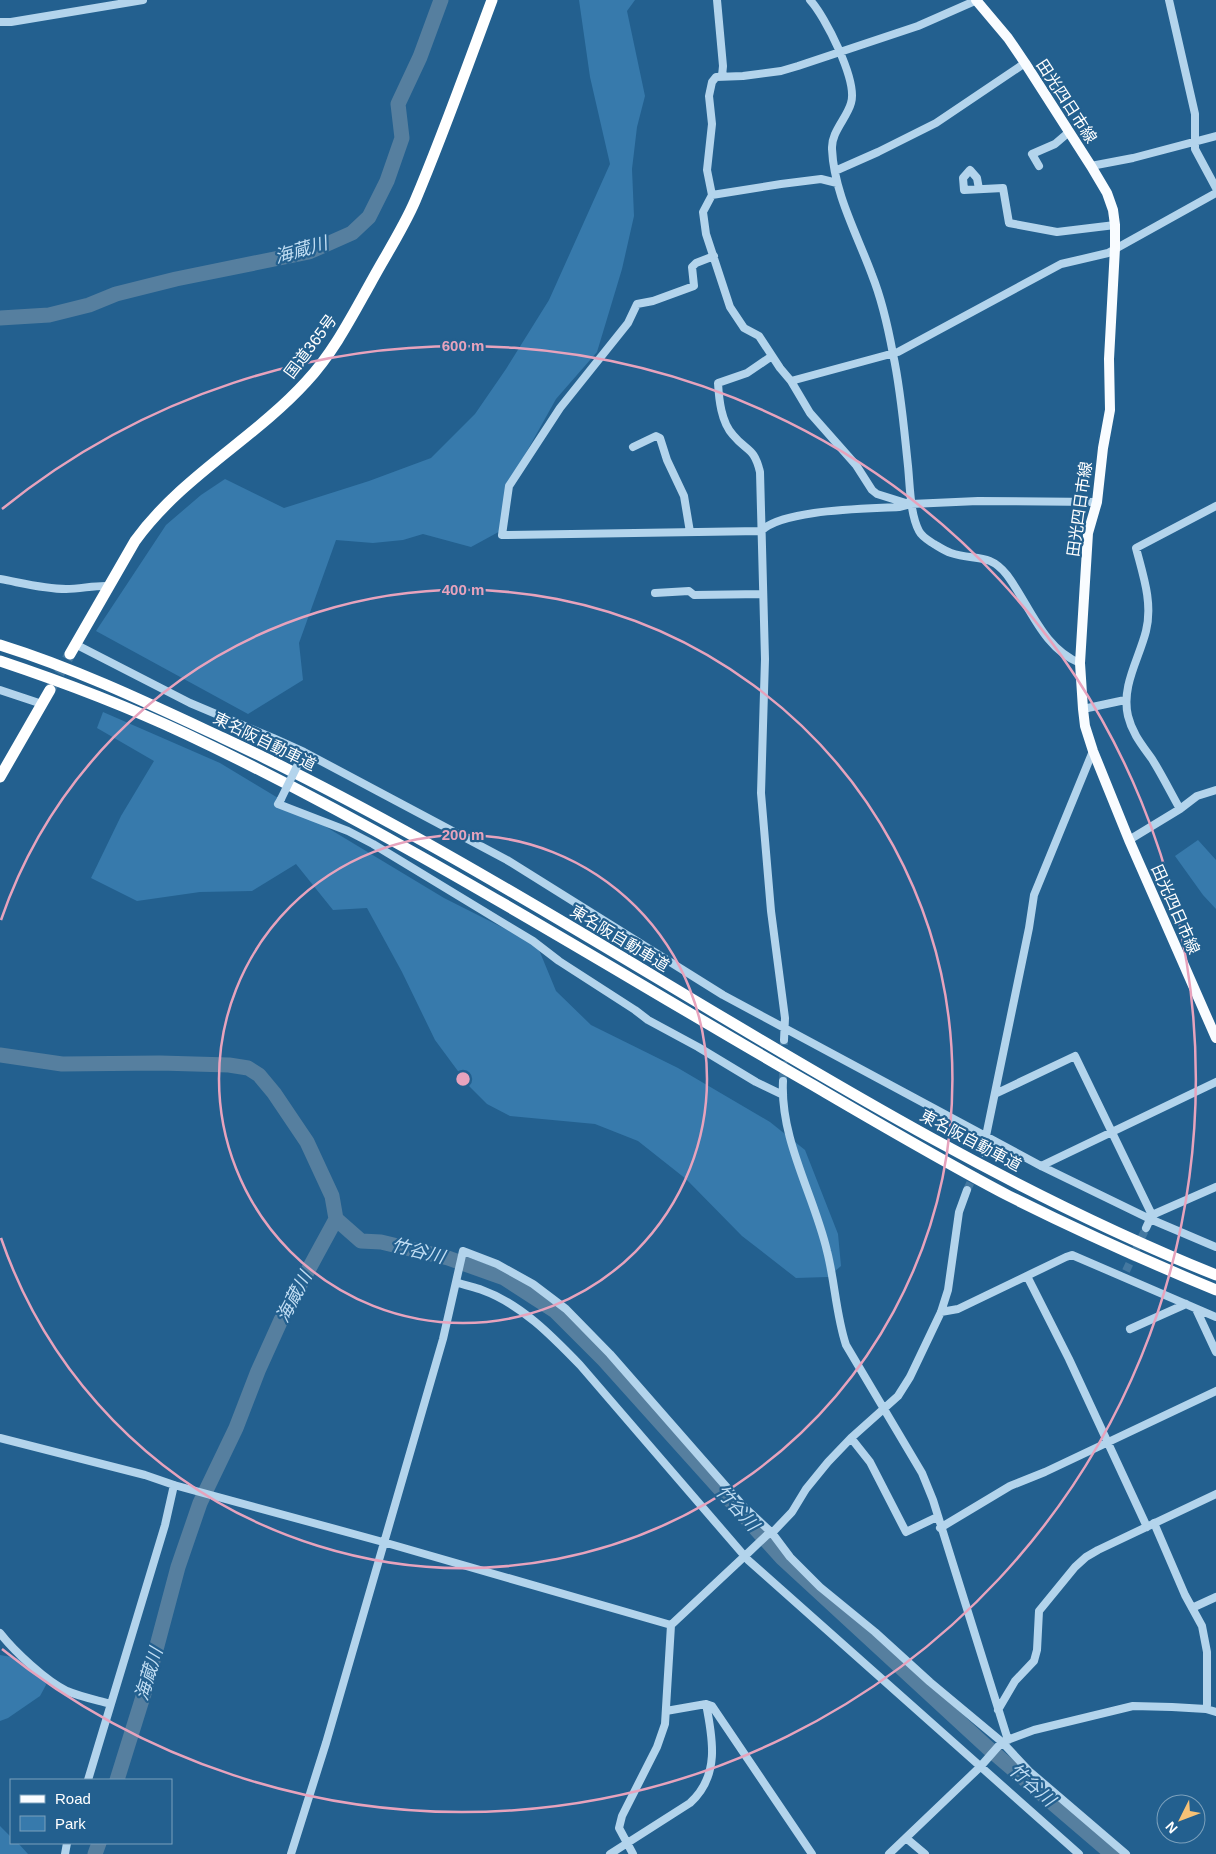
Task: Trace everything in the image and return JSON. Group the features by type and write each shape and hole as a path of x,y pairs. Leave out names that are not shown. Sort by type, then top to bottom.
{"highway":[{"name":"国道365号","path":"73,649 135,540 160,509 290,398 307,381 330,351 414,202 492,0"},
{"name":"東名阪自動車道","path":"0,645 90,679 298,774 380,817 925,1135 1083,1217 1172,1258 1216,1275"},
{"name":"東名阪自動車道","path":"0,660 182,732 277,779 373,829 473,886 942,1160 1075,1228 1216,1290"},
{"path":"0,778 50,690"}],"main road":[{"name":"田光四日市線","path":"976,0 1008,38 1091,166 1107,193 1114,210 1115,248 1109,359 1110,410 1103,448 1097,502 1088,533 1080,663 1085,726 1093,751 1129,840 1216,1038"}],"street":[{"path":"0,22 10,22 143,0"},
{"path":"717,0 722,76"},
{"path":"810,0 817,7 828,27 848,74 853,95 851,105 832,142 835,171 837,183 873,277 894,354 902,405 911,504 919,531 926,539 951,553 987,559 996,564 1007,575 1030,614 1050,640 1071,660 1080,663"},
{"path":"911,504 877,494 872,490 856,465 810,413 791,381 758,336 744,328 730,306 706,234 703,212 712,195 707,170 712,124 709,96 712,82 716,77 781,71 881,40 937,19 976,0"},
{"path":"1169,0 1195,114 1195,148 1216,188"},
{"path":"835,171 878,152 936,122 1025,64"},
{"path":"1039,166 1032,154 1055,144 1069,132"},
{"path":"1091,166 1133,158 1216,136"},
{"path":"712,195 821,179 837,183"},
{"path":"980,189 1003,188 1009,223 1057,232 1115,226"},
{"path":"791,381 894,354 1061,264 1108,253 1216,193"},
{"path":"714,256 696,263 692,267 694,286 652,301 637,304 628,323 560,408 509,486 502,535 761,531 766,526 796,515 898,507 911,504 978,500 1097,502"},
{"path":"772,356 747,373 718,382 719,397 726,426 733,436 748,447 757,459 760,472 765,659 761,793 771,911 782,984 784,1040"},
{"path":"633,447 656,436 660,438 667,460 684,496 690,532"},
{"path":"1180,809 1134,732 1128,716 1126,700 1128,687 1146,631 1149,614 1147,590 1136,548 1216,506"},
{"path":"0,579 42,587 67,589 98,585 109,586"},
{"path":"655,592 689,591 694,595 763,594"},
{"path":"73,649 190,703 274,738 506,860 722,995 1041,1166 1216,1247"},
{"path":"0,690 42,704"},
{"path":"1083,709 1126,700"},
{"path":"984,1153 988,1146 986,1136 1034,895 1093,751"},
{"path":"303,754 278,804 348,831 373,844 532,941 648,1020 756,1082 783,1095"},
{"path":"1129,840 1180,809 1197,796 1216,790"},
{"path":"995,1094 1075,1056 1151,1217"},
{"path":"784,1081 783,1095 791,1138 827,1251 841,1331 846,1345 922,1473 998,1710 1002,1743"},
{"path":"1041,1166 1216,1082"},
{"path":"1146,1228 1151,1217 1216,1187"},
{"path":"633,1854 619,1828 622,1816 657,1746 665,1724 671,1625 792,1512 806,1489 828,1462 851,1438 898,1396 910,1378 948,1290 960,1212 967,1190"},
{"path":"291,1854 326,1743 443,1339 463,1251 497,1264 533,1284 566,1309 610,1354 744,1508 820,1587 876,1632 930,1682 1002,1743 1029,1771 1126,1854"},
{"path":"940,1312 958,1310 1066,1256 1072,1255 1125,1274 1216,1317"},
{"path":"1027,1276 1069,1359 1108,1443 1202,1626 1207,1652 1206,1707"},
{"path":"456,1281 483,1290 505,1301 554,1338 605,1393 746,1554 982,1764 1079,1854"},
{"path":"1130,1329 1186,1304"},
{"path":"1196,1309 1216,1352"},
{"path":"940,1528 1010,1486 1108,1443 1216,1391"},
{"path":"0,1438 145,1475 174,1485 383,1542 671,1625"},
{"path":"851,1438 870,1462 906,1532 937,1517"},
{"path":"88,1779 165,1525 174,1485"},
{"path":"998,1710 1014,1681 1034,1661 1037,1650 1039,1610 1075,1567 1086,1557 1216,1494"},
{"path":"1192,1608 1216,1597"},
{"path":"0,1633 9,1644 55,1684 68,1691 111,1704"},
{"path":"1206,1707 1216,1701"},
{"path":"666,1711 706,1704 712,1706 812,1854"},
{"path":"610,1854 698,1796 712,1760 713,1738 706,1704"},
{"path":"889,1854 1002,1743 1034,1730 1133,1706 1206,1707 1216,1712"},
{"path":"906,1838 925,1854"}],"green space":[{"path":"579,0 635,0 627,11 645,96 637,127 632,169 634,216 622,269 597,352 556,399 513,476 504,529 471,547 423,534 403,540 373,543 336,540 299,643 303,680 248,714 96,631 166,525 201,495 225,479 284,508 369,481 431,458 475,414 506,369 549,300 610,164 590,77"},
{"path":"103,712 220,763 444,898 537,945 556,991 591,1025 678,1068 770,1122 805,1150 838,1234 841,1266 828,1277 796,1278 742,1236 686,1179 638,1141 595,1124 510,1116 487,1104 469,1086 435,1040 402,972 367,908 333,910 296,864 252,891 200,892 137,901 91,878 121,816 154,761 97,728"},
{"path":"1198,840 1216,860 1216,909 1203,895 1175,856"},
{"path":"0,1655 17,1658 43,1673 46,1685 40,1696 8,1718 0,1721"},
{"path":"0,1826 10,1836 10,1844 19,1844 28,1854 0,1854"}],"waterway":[{"name":"海蔵川","path":"0,318 49,315 89,305 116,294 176,279 309,252 352,233 369,217 387,181 402,138 398,104 420,57 441,0"},
{"name":"海蔵川","path":"0,1055 62,1064 160,1063 229,1065 248,1068 259,1075 274,1093 307,1142 332,1196 336,1219 281,1320 258,1371 236,1428 200,1503 178,1567 146,1687 117,1779"},
{"name":"竹谷川","path":"336,1219 361,1241 381,1242 448,1258 504,1278 555,1311 604,1360 782,1558 987,1747 1112,1854"},
{"name":"海蔵川","path":"95,1854 99,1844"}],"tunnel":[{"path":"51,688 70,654"},
{"path":"783,1081 784,1040"},
{"path":"967,1190 981,1160"},
{"path":"1126,1271 1146,1228"}]}
